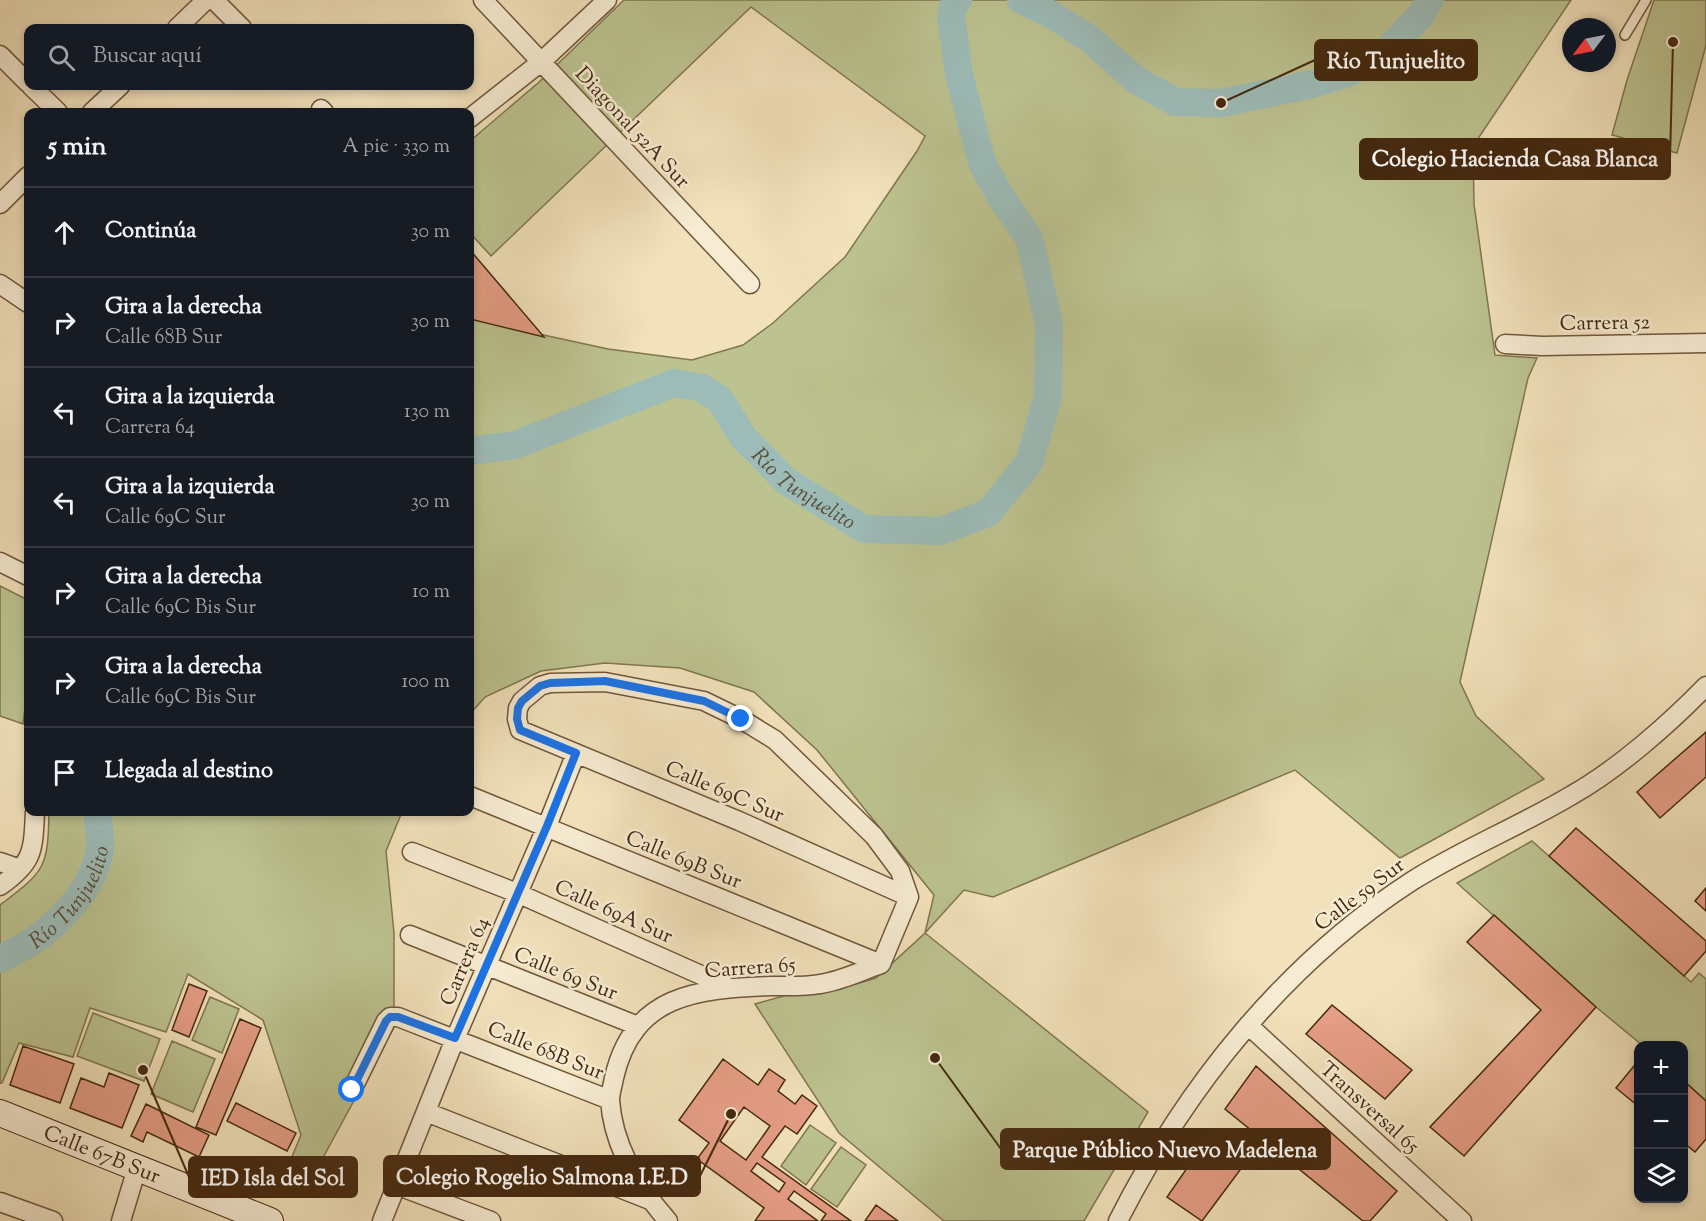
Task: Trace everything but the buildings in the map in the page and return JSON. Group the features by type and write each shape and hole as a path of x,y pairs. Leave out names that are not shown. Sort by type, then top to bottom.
{"street":[{"path":"181,24 206,0"},
{"path":"214,0 238,24"},
{"name":"Diagonal 52A Sur","path":"483,0 750,284"},
{"path":"474,115 541,62 607,0"},
{"path":"0,55 24,78"},
{"path":"36,90 54,108"},
{"path":"96,108 116,90"},
{"path":"0,204 24,180"},
{"path":"0,284 24,300"},
{"name":"Carrera 52","path":"1505,344 1542,346 1706,343"},
{"path":"0,562 24,574"},
{"name":"Calle 69C Sur","path":"605,681 704,701 741,719 775,740 874,836 900,871 909,897 739,821 520,730 517,719 518,708 522,701 540,686 550,683 605,681"},
{"name":"Calle 59 Sur","path":"1118,1221 1179,1117 1221,1057 1267,1004 1339,935 1375,907 1444,862 1574,795 1656,733 1706,686"},
{"name":"Carrera 64","path":"382,1221 455,1038 547,826 576,753"},
{"name":"Calle 69B Sur","path":"474,798 881,964"},
{"path":"0,886 30,857 35,816"},
{"name":"Calle 69A Sur","path":"412,852 517,893 730,988"},
{"path":"0,862 20,869"},
{"path":"881,964 909,897"},
{"name":"Calle 69 Sur","path":"410,935 638,1026"},
{"name":"Carrera 65","path":"668,1221 650,1200 622,1151 610,1100 618,1063 638,1026 649,1014 694,994 730,988 820,984 881,964"},
{"name":"Calle 68B Sur","path":"352,1090 386,1021 390,1017 398,1017 610,1100"},
{"name":"Transversal 65","path":"1248,1026 1462,1221"},
{"path":"426,1112 650,1200"},
{"name":"Calle 67B Sur","path":"0,1113 270,1221"},
{"path":"121,1221 137,1168"},
{"path":"396,1185 491,1221"},
{"path":"0,1202 53,1221"}],"lane":[{"path":"1625,34 1646,0"}],"green space":[{"path":"624,0 1571,0 1473,146 1474,204 1495,355 1537,358 1528,378 1460,682 1476,716 1544,779 1400,858 1295,770 993,897 964,890 925,933 934,895 817,750 754,692 680,668 605,663 541,671 485,697 474,709 474,320 608,349 692,360 743,345 773,323 845,257 925,136 751,7 491,256 474,237 474,138 538,83"},
{"path":"1654,0 1706,0 1706,45 1677,153 1612,135 1627,80"},
{"path":"0,586 24,598 23,724 0,716"},
{"path":"49,816 400,816 386,851 394,933 394,1027 319,1165 291,1159 301,1135 263,1020 188,974 166,1032 90,1008 73,1057 19,1043 2,1083 0,1083 0,905 35,875 45,857"},
{"path":"1532,841 1691,982 1699,973 1706,979 1706,1101 1688,1085 1688,1041 1637,1041 1457,883"},
{"path":"925,933 1148,1112 1084,1221 944,1221 839,1133 755,1004 794,993 836,990 876,978"},
{"path":"210,997 239,1009 222,1053 192,1040"},
{"path":"93,1013 160,1039 144,1081 77,1056"},
{"path":"172,1041 215,1059 193,1112 151,1094"},
{"path":"810,1125 836,1143 806,1185 781,1166"},
{"path":"841,1147 866,1165 837,1207 811,1189"}],"waterway":[{"name":"Río Tunjuelito","path":"474,450 515,445 674,383 702,388 720,400 743,437 786,481 864,529 941,531 988,513 1029,463 1048,396 1049,324 1029,238 1001,197 982,163 959,75 951,17 954,3 958,0"},
{"name":"Río Tunjuelito","path":"1021,0 1047,12 1090,39 1136,80 1175,102 1221,103 1313,84 1348,73 1381,57 1421,15 1430,0"},
{"name":"Río Tunjuelito","path":"0,959 31,942 50,928 78,898 97,862 100,849 98,816"}],"place":[{"name":"Colegio Hacienda Casa Blanca","path":"1673,42"},
{"name":"Río Tunjuelito","path":"1221,103"},
{"name":"Parque Público Nuevo Madelena","path":"935,1058"},
{"name":"IED Isla del Sol","path":"143,1070"},
{"name":"Colegio Rogelio Salmona I.E.D","path":"731,1114"}],"route":[{"path":"352,1090 390,1017 398,1017 455,1038 487,966 576,753 520,730 517,719 518,708 522,701 540,686 550,683 605,681 704,701 741,719"}]}
